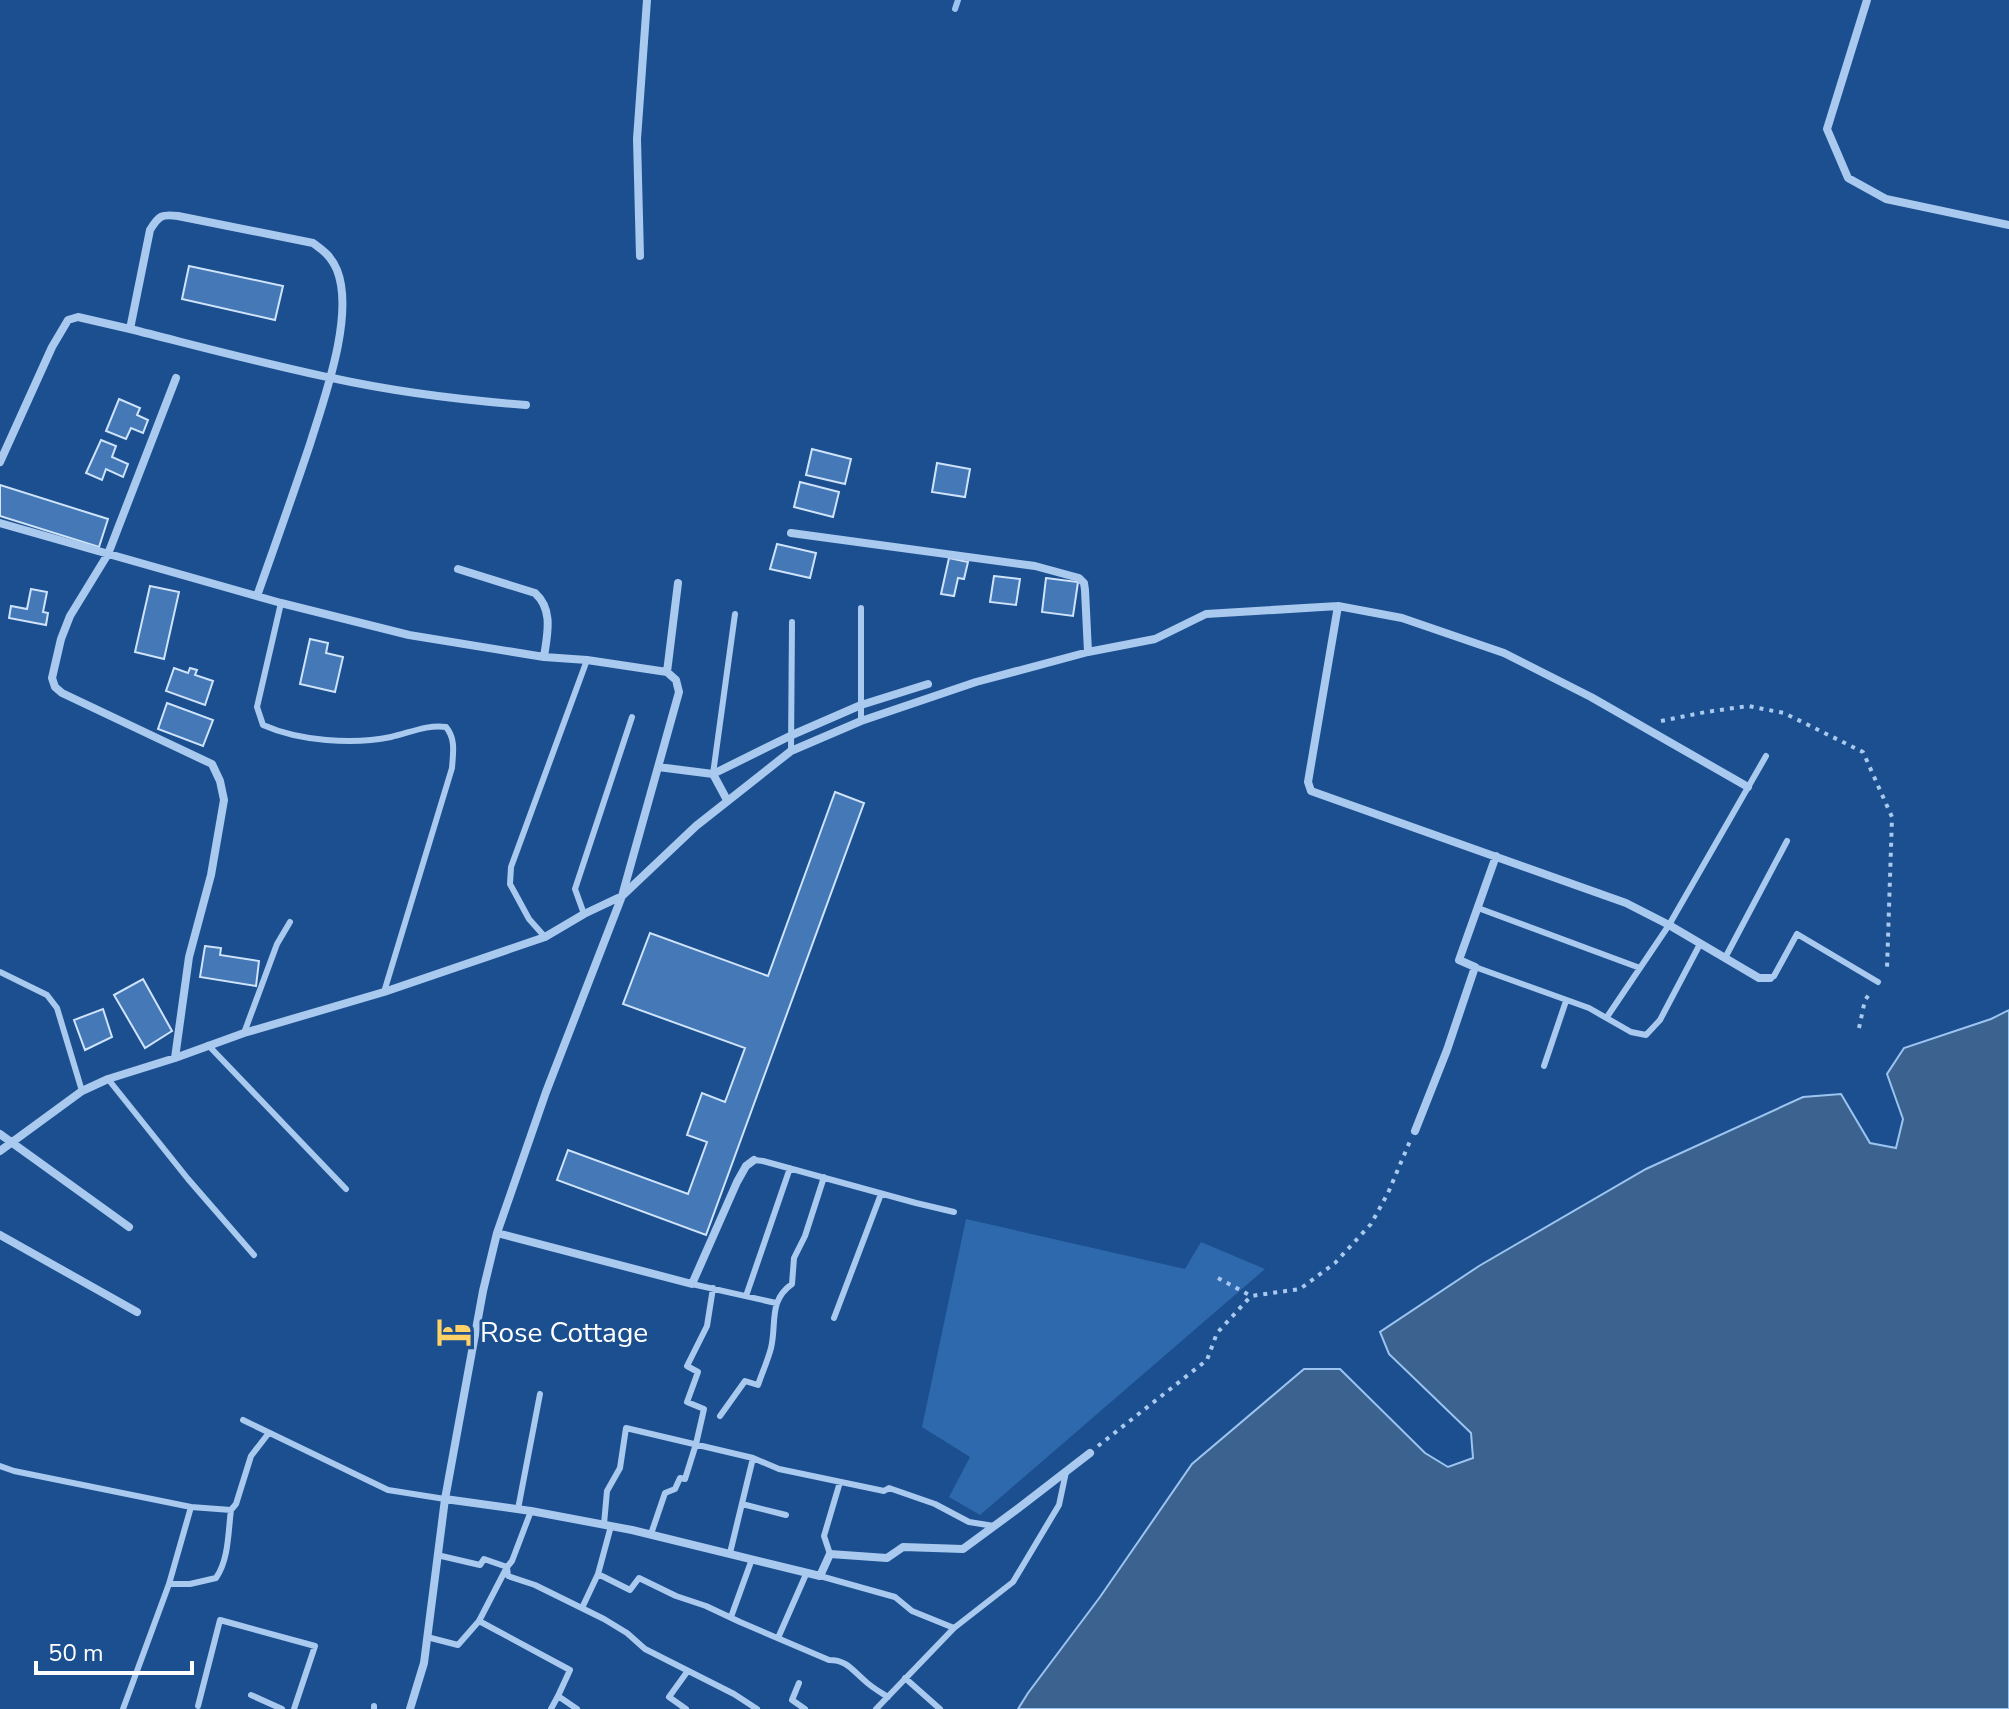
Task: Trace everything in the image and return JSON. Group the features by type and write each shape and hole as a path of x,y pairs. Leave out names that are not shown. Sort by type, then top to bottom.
{"street":[{"path":"640,256 637,139 647,0"},
{"path":"1867,0 1827,129 1848,178 1886,199 2009,225"},
{"path":"130,329 150,230 156,219 164,215 313,243 329,254 338,272 342,301 331,378 257,596"},
{"path":"0,462 52,347 68,320 78,317 331,378 429,395 526,405"},
{"path":"175,1058 189,957 211,875 224,800 220,781 212,764 62,693 55,687 52,678 61,639 76,606 108,554 176,378"},
{"path":"0,523 281,603 409,635 544,657 667,672 676,680 679,692 622,896 546,1092 497,1233 483,1291 445,1499 424,1663 410,1709"},
{"path":"791,533 1035,566 1079,578 1085,590 1088,652"},
{"path":"458,569 535,593 541,599 549,621 544,657"},
{"path":"667,672 678,583"},
{"path":"1338,606 1308,787 1317,793 1626,903 1759,978 1770,978"},
{"path":"0,1151 82,1091 108,1079 244,1033 384,992 545,937 622,896 696,826 791,751 861,721 976,682 1088,652 1155,639 1206,614 1338,606 1402,618 1504,653 1591,697 1748,787"},
{"path":"658,767 713,774 861,705 928,684"},
{"path":"713,774 727,800"},
{"path":"1415,1131 1475,967 1459,960 1496,856"},
{"path":"0,1134 129,1227"},
{"path":"497,1233 692,1284 737,1182 746,1166 754,1160"},
{"path":"0,1235 137,1312"},
{"path":"445,1499 531,1511 651,1534 820,1576 830,1554 887,1558 903,1547 963,1549 1090,1453"}],"lane":[{"path":"281,603 257,707 263,725 298,736 347,741 389,738 436,725 446,727 452,735 452,768 384,992"},
{"path":"861,608 861,721"},
{"path":"713,774 735,614"},
{"path":"791,751 792,622"},
{"path":"545,937 529,919 510,884 511,867 587,660"},
{"path":"584,914 575,889 632,717"},
{"path":"1607,1017 1669,925 1766,756"},
{"path":"1725,958 1787,841"},
{"path":"1478,908 1640,968"},
{"path":"244,1033 277,944 290,922"},
{"path":"1770,978 1797,934 1878,982"},
{"path":"1475,967 1589,1008 1631,1032 1646,1035 1660,1020 1700,944"},
{"path":"0,972 47,995 57,1008 82,1091"},
{"path":"1544,1066 1566,1001"},
{"path":"208,1045 346,1189"},
{"path":"108,1079 254,1255"},
{"path":"754,1160 954,1212"},
{"path":"746,1296 790,1168"},
{"path":"720,1416 745,1381 758,1385 771,1347 776,1303 792,1284 794,1258 805,1236 824,1177"},
{"path":"834,1318 881,1194"},
{"path":"692,1284 776,1303"},
{"path":"651,1534 665,1493 675,1489 680,1478 685,1479 696,1444 704,1409 687,1402 698,1372 687,1366 707,1326 713,1288"},
{"path":"518,1509 540,1394"},
{"path":"243,1420 388,1490 445,1499"},
{"path":"582,1608 598,1574 607,1525 607,1491 620,1468 626,1428 753,1458 779,1469 884,1491 889,1488 935,1504 969,1522 995,1526"},
{"path":"169,1584 190,1584 216,1578 222,1570 231,1510 236,1504 251,1456 268,1434"},
{"path":"730,1553 753,1458"},
{"path":"0,1466 191,1507 231,1510"},
{"path":"876,1709 954,1628 1013,1582 1059,1505 1066,1472"},
{"path":"830,1554 824,1536 840,1482"},
{"path":"742,1504 786,1515"},
{"path":"123,1709 169,1584 191,1507"},
{"path":"427,1637 458,1645 479,1621 512,1561 531,1511"},
{"path":"437,1555 480,1565 484,1559 507,1567"},
{"path":"731,1617 752,1559"},
{"path":"507,1567 508,1576 535,1585 582,1608 627,1633 645,1649 757,1709"},
{"path":"778,1638 807,1572"},
{"path":"598,1574 630,1590 639,1578 829,1660 837,1660 857,1670 862,1679 888,1697"},
{"path":"820,1576 895,1597 912,1611 954,1628"},
{"path":"200,1708 220,1620 315,1646 294,1709"},
{"path":"479,1621 570,1670 551,1709"},
{"path":"686,1709 669,1697 687,1672"},
{"path":"905,1678 940,1709"},
{"path":"799,1683 792,1700 805,1709"},
{"path":"251,1695 282,1709"},
{"path":"558,1696 577,1709"}],"path":[{"path":"1661,721 1748,706 1784,713 1863,752 1892,817 1887,969 1865,1000 1859,1028"},
{"path":"1218,1278 1251,1296 1300,1289 1335,1263 1371,1224 1415,1131"},
{"path":"1090,1453 1207,1360 1217,1333 1251,1296"}],"shaded area":[{"path":"2009,1010 2009,1709 1018,1709 1192,1464 1304,1369 1340,1369 1425,1453 1448,1467 1473,1458 1471,1433 1389,1354 1380,1332 1479,1266 1646,1169 1803,1097 1841,1094 1870,1143 1896,1148 1903,1119 1887,1074 1904,1048"},
{"path":"966,1219 1185,1269 1201,1242 1265,1269 980,1515 949,1497 970,1457 922,1427"}],"building":[{"path":"189,266 283,286 275,320 182,299"},
{"path":"119,399 140,408 137,415 148,420 143,433 131,428 126,439 106,431"},
{"path":"101,440 116,446 112,457 128,464 123,477 106,469 102,480 86,473"},
{"path":"812,449 851,459 845,484 806,475"},
{"path":"937,463 970,469 965,497 932,492"},
{"path":"800,482 839,492 833,517 794,507"},
{"path":"0,485 108,519 99,547 0,516"},
{"path":"777,544 816,553 810,578 770,569"},
{"path":"949,558 968,562 964,579 958,578 954,596 941,594"},
{"path":"994,576 1020,579 1016,605 990,602"},
{"path":"1046,578 1078,582 1073,616 1042,612"},
{"path":"150,586 179,592 164,659 135,652"},
{"path":"31,589 47,592 43,612 48,613 46,625 9,618 11,606 27,609"},
{"path":"310,639 328,643 326,653 343,657 335,692 300,684"},
{"path":"174,668 188,673 190,668 197,670 195,675 213,681 205,705 166,691"},
{"path":"167,703 213,720 203,746 158,729"},
{"path":"835,792 864,803 706,1235 557,1180 568,1150 688,1194 707,1142 687,1135 702,1093 725,1102 745,1048 623,1004 650,933 768,976"},
{"path":"205,946 221,948 220,955 259,961 256,986 200,977"},
{"path":"143,979 172,1031 145,1048 114,995"},
{"path":"103,1009 112,1037 85,1050 74,1020"}],"waterway":[{"path":"955,9 958,0"}],"place":[{"name":"Rose Cottage","path":"454,1332"}]}
